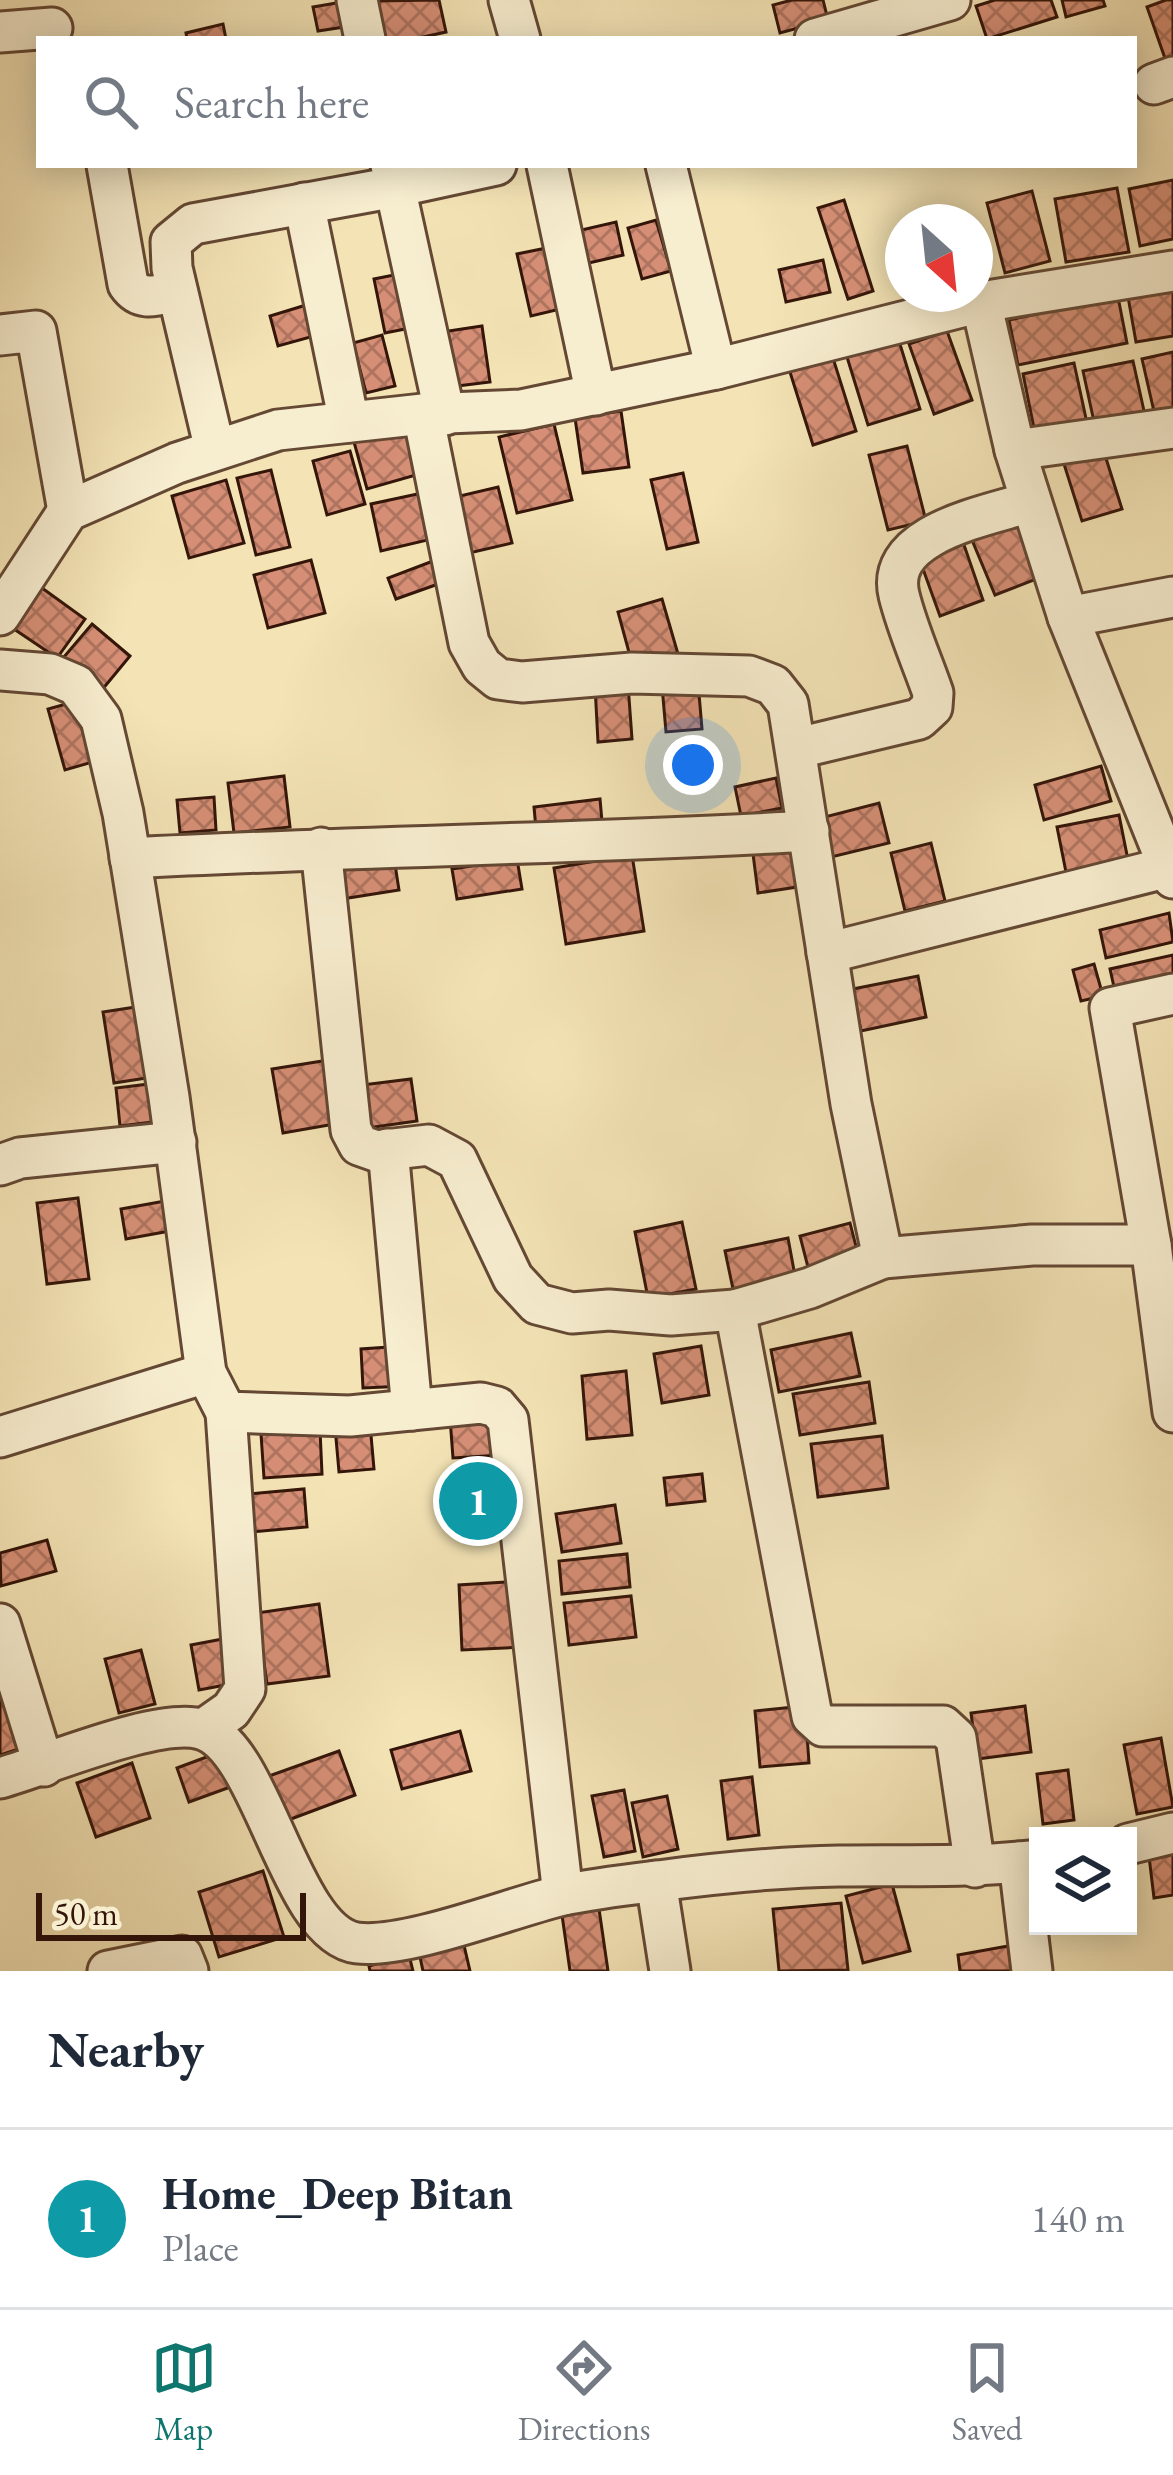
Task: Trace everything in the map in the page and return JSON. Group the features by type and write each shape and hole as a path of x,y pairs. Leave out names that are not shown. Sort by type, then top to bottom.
{"street":[{"path":"357,0 364,36"},
{"path":"511,0 519,36"},
{"path":"825,36 950,0"},
{"path":"0,32 52,28"},
{"path":"107,168 128,284 144,297 177,291"},
{"path":"215,450 177,291 171,242 194,224 304,203 393,176 468,168"},
{"path":"548,168 596,394"},
{"path":"667,168 716,369"},
{"path":"393,176 470,643 482,666 498,679 522,682 632,673 748,676 773,686 788,704 851,1105 883,1258"},
{"path":"304,203 349,422"},
{"path":"993,300 1173,271"},
{"path":"0,615 68,511 215,450 278,430 521,410 716,369 941,312"},
{"path":"827,953 1172,870 1067,617 1015,450 983,312"},
{"path":"0,335 36,331 68,511"},
{"path":"1015,450 1173,428"},
{"path":"797,748 919,718 932,707 933,693 898,591 899,568 910,549 934,534 1030,502"},
{"path":"1067,617 1173,597"},
{"path":"0,670 50,674 76,685 101,719 130,858 176,1142 206,1373 226,1412 245,1689 231,1711 204,1729 164,1727 0,1778"},
{"path":"130,858 321,848 610,843 809,831"},
{"path":"321,848 351,1130 359,1145 376,1151 429,1145 457,1160 513,1278 537,1304 572,1312 670,1315 735,1310 810,1288 883,1258 1032,1245 1151,1245"},
{"path":"1173,994 1110,1008 1151,1245 1173,1412"},
{"path":"0,1166 20,1158 176,1142"},
{"path":"388,1149 412,1410"},
{"path":"735,1310 812,1716 823,1726 943,1726 956,1738 975,1867"},
{"path":"0,1437 206,1373"},
{"path":"226,1412 350,1416 482,1403 497,1407 508,1420 563,1895"},
{"path":"0,1624 44,1766"},
{"path":"204,1729 234,1755 297,1881 326,1925 350,1943 382,1945 563,1895 656,1881 780,1867 975,1867 1029,1861"},
{"path":"1137,1842 1173,1833"},
{"path":"656,1881 670,1971"},
{"path":"1031,1935 1032,1971"},
{"path":"108,1971 182,1956 188,1971"}],"building":[{"path":"439,0 446,32 382,36 375,1"},
{"path":"823,0 828,20 780,33 773,5"},
{"path":"995,0 1051,0 1057,17 986,36 976,6"},
{"path":"1062,0 1103,0 1105,6 1066,17"},
{"path":"1173,0 1173,62 1167,64 1147,7"},
{"path":"348,1 351,26 318,31 313,7"},
{"path":"223,24 225,36 186,36"},
{"path":"1173,180 1173,239 1140,246 1129,189"},
{"path":"1117,188 1129,252 1066,262 1055,199"},
{"path":"1032,191 1050,261 1005,273 993,226 993,204 987,203"},
{"path":"844,200 873,291 848,299 818,208"},
{"path":"656,220 671,271 642,279 628,228"},
{"path":"616,222 623,255 576,266 568,233"},
{"path":"551,247 565,308 531,316 517,254"},
{"path":"823,260 830,292 786,302 779,270"},
{"path":"399,274 410,328 385,333 374,279"},
{"path":"1173,283 1173,336 1136,342 1127,291"},
{"path":"1118,297 1127,343 1018,365 1009,320"},
{"path":"316,302 325,333 278,346 270,316"},
{"path":"482,326 490,382 449,387 442,332"},
{"path":"947,331 972,400 934,414 909,344"},
{"path":"382,335 395,386 366,393 353,343"},
{"path":"899,341 920,409 868,425 847,357"},
{"path":"1173,352 1173,412 1155,416 1142,359"},
{"path":"832,355 856,431 813,445 789,369"},
{"path":"1133,361 1146,420 1096,431 1083,371"},
{"path":"1074,363 1087,423 1035,433 1023,374"},
{"path":"621,411 629,467 583,473 575,418"},
{"path":"554,424 572,500 517,513 499,437"},
{"path":"410,426 423,473 367,489 354,442"},
{"path":"907,446 926,521 888,530 869,455"},
{"path":"350,451 365,504 327,515 313,461"},
{"path":"1104,452 1122,509 1082,521 1064,464"},
{"path":"271,470 290,547 256,555 237,478"},
{"path":"683,473 698,542 667,549 651,480"},
{"path":"226,480 244,543 189,558 172,496"},
{"path":"498,487 512,543 465,554 451,498"},
{"path":"422,493 432,539 381,551 371,504"},
{"path":"1016,522 1039,578 995,595 972,540"},
{"path":"963,542 983,600 940,616 919,558"},
{"path":"311,560 325,613 268,628 254,575"},
{"path":"433,561 441,583 396,599 388,578"},
{"path":"42,588 85,619 57,658 14,629"},
{"path":"662,599 678,654 633,667 618,612"},
{"path":"92,624 130,656 101,691 63,658"},
{"path":"698,682 702,729 666,732 662,686"},
{"path":"628,684 632,739 598,742 595,686"},
{"path":"80,700 96,761 65,770 48,709"},
{"path":"1101,766 1111,801 1044,820 1035,785"},
{"path":"284,776 290,827 234,833 228,783"},
{"path":"776,778 782,808 741,816 735,787"},
{"path":"214,797 216,830 180,833 177,800"},
{"path":"600,799 603,833 537,840 534,807"},
{"path":"879,803 889,843 823,859 813,820"},
{"path":"1119,815 1128,860 1066,872 1057,827"},
{"path":"798,839 804,886 758,893 752,846"},
{"path":"931,843 945,901 905,911 891,853"},
{"path":"632,855 644,931 566,944 554,868"},
{"path":"394,858 399,890 342,899 336,867"},
{"path":"517,859 522,889 457,899 452,869"},
{"path":"1169,913 1173,942 1106,958 1100,930"},
{"path":"1173,955 1173,983 1116,996 1110,969"},
{"path":"1094,964 1103,996 1081,1001 1073,970"},
{"path":"918,976 926,1017 861,1031 853,989"},
{"path":"142,1006 153,1077 114,1083 103,1012"},
{"path":"335,1059 346,1122 283,1133 272,1069"},
{"path":"411,1079 417,1121 360,1129 354,1086"},
{"path":"157,1083 161,1121 120,1126 116,1088"},
{"path":"78,1198 89,1279 47,1284 37,1203"},
{"path":"176,1199 181,1229 126,1239 121,1209"},
{"path":"682,1222 696,1289 648,1298 635,1232"},
{"path":"850,1223 860,1262 810,1275 800,1236"},
{"path":"788,1238 795,1276 733,1289 725,1251"},
{"path":"851,1333 860,1376 779,1392 771,1350"},
{"path":"403,1346 406,1386 363,1388 361,1349"},
{"path":"701,1346 709,1395 662,1403 654,1354"},
{"path":"626,1371 632,1435 587,1439 582,1376"},
{"path":"869,1382 875,1423 800,1435 793,1394"},
{"path":"499,1415 502,1455 453,1458 450,1418"},
{"path":"370,1424 374,1469 339,1472 335,1427"},
{"path":"320,1430 322,1474 264,1478 261,1434"},
{"path":"882,1436 888,1488 818,1497 811,1444"},
{"path":"702,1474 705,1501 667,1505 664,1478"},
{"path":"505,1485 506,1517 451,1518 450,1486"},
{"path":"304,1489 307,1527 250,1532 247,1494"},
{"path":"615,1505 621,1543 562,1552 556,1514"},
{"path":"47,1540 56,1571 1,1586 0,1553"},
{"path":"627,1554 630,1587 562,1594 559,1561"},
{"path":"520,1581 523,1647 462,1650 459,1585"},
{"path":"631,1596 636,1637 569,1645 564,1603"},
{"path":"319,1604 329,1676 267,1684 257,1613"},
{"path":"233,1637 241,1682 199,1690 191,1645"},
{"path":"141,1650 155,1704 119,1713 105,1659"},
{"path":"0,1660 31,1745 0,1755"},
{"path":"805,1706 809,1763 760,1767 755,1711"},
{"path":"1025,1706 1031,1752 977,1759 971,1713"},
{"path":"460,1731 471,1771 402,1789 391,1750"},
{"path":"1161,1738 1173,1807 1137,1814 1124,1745"},
{"path":"339,1751 355,1795 275,1825 258,1780"},
{"path":"220,1752 233,1786 189,1802 177,1768"},
{"path":"132,1763 150,1818 96,1837 77,1783"},
{"path":"1068,1770 1074,1820 1043,1824 1037,1774"},
{"path":"752,1777 759,1835 728,1839 721,1781"},
{"path":"624,1790 635,1851 604,1857 592,1796"},
{"path":"667,1796 678,1849 643,1857 632,1803"},
{"path":"1173,1845 1173,1895 1154,1898 1148,1848"},
{"path":"263,1871 284,1937 219,1957 199,1892"},
{"path":"892,1884 910,1951 863,1963 846,1896"},
{"path":"597,1895 608,1971 570,1971 560,1901"},
{"path":"841,1903 848,1970 779,1971 773,1909"},
{"path":"463,1941 470,1971 423,1971 419,1952"},
{"path":"1008,1946 1012,1971 960,1971 958,1955"},
{"path":"409,1955 413,1971 370,1971 369,1966"}],"place":[{"name":"Home_Deep Bitan","path":"478,1501"}]}
